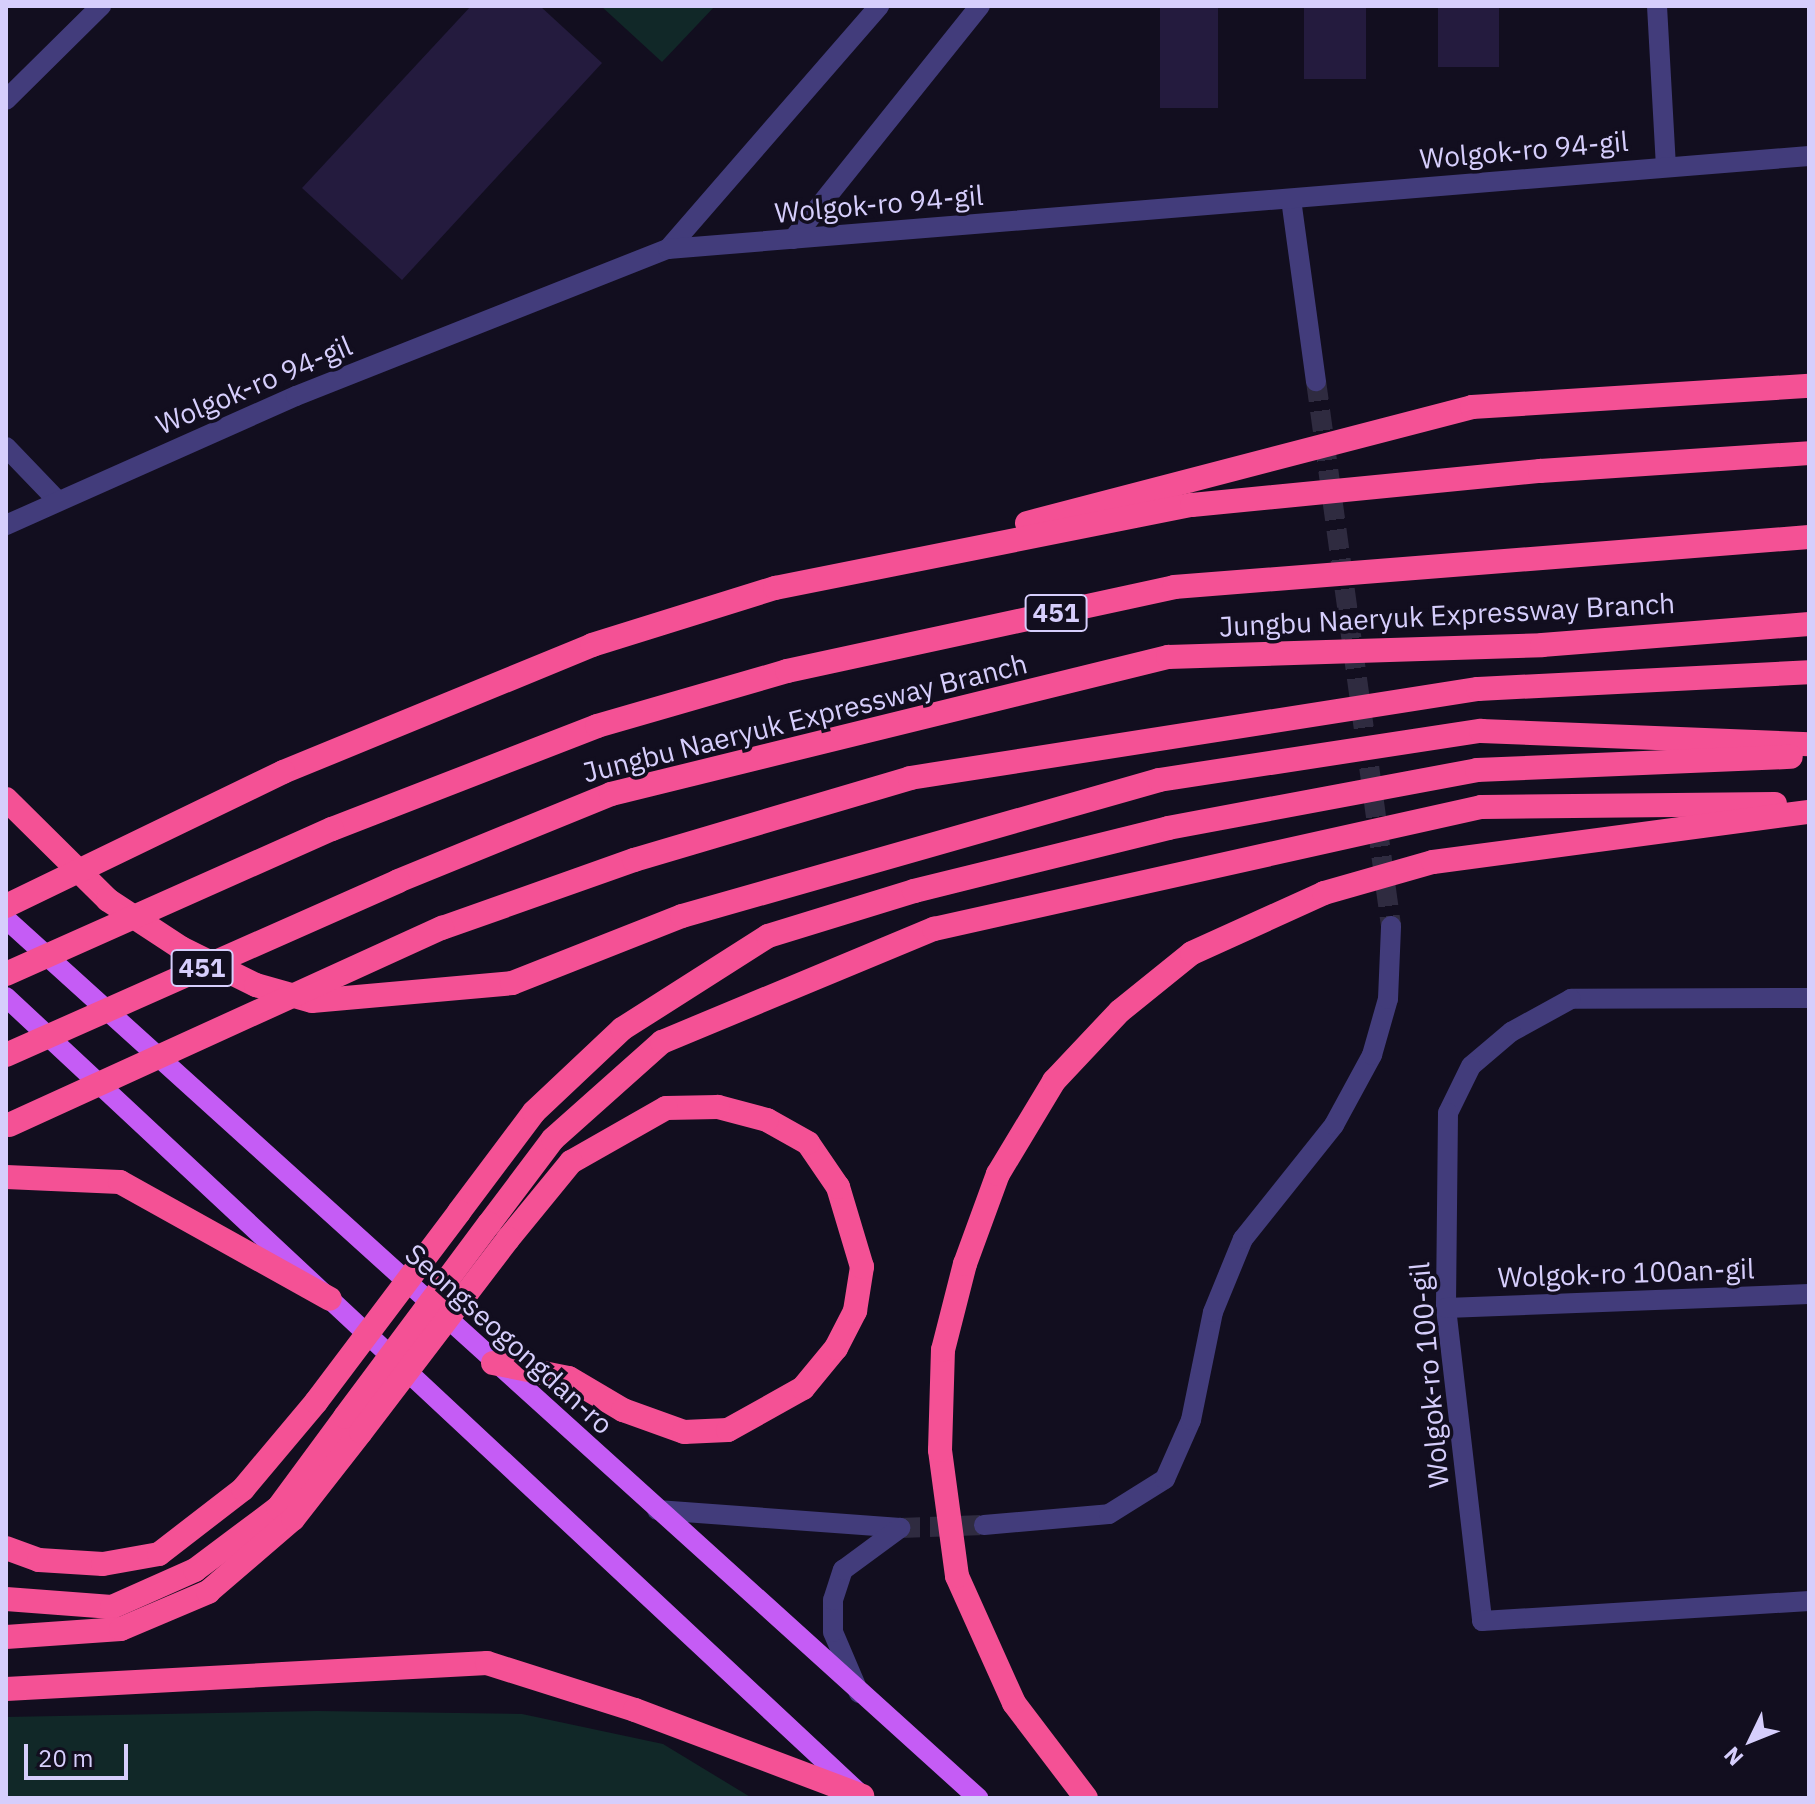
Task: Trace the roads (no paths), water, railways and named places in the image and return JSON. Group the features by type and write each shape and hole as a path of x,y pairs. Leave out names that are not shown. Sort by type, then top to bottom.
{"highway":[{"path":"6,906 283,772 592,645 775,588 1472,407 1809,386"},
{"path":"775,588 1192,505 1540,471 1809,453"},
{"name":"Jungbu Naeryuk Expressway Branch","path":"6,974 332,829 597,726 787,671 1174,587 1809,537"},
{"name":"Jungbu Naeryuk Expressway Branch","path":"6,1055 398,881 611,794 1168,657 1542,645 1809,624"},
{"path":"8,1126 442,928 634,860 910,778 1478,689 1809,672"},
{"path":"6,799 108,900 169,940 256,985 312,1001 512,983 682,916 1159,780 1481,731 1809,744"},
{"path":"6,1548 39,1560 103,1564 159,1554 243,1489 316,1402 534,1112 622,1029 768,936 914,891 1168,828 1477,770 1809,757"},
{"path":"6,1637 121,1629 208,1592 293,1519 353,1424 498,1231 553,1139 662,1042 934,929 1481,807 1809,803"},
{"path":"1086,1798 1014,1703 957,1576 940,1450 943,1350 965,1264 998,1174 1054,1081 1120,1011 1192,953 1324,893 1433,862 1809,812"},
{"path":"493,1363 569,1378 623,1410 684,1432 728,1430 803,1388 855,1311 862,1267 838,1187 808,1143 767,1120 718,1107 666,1108 571,1162 498,1231"},
{"path":"6,1177 120,1182 330,1299"},
{"path":"6,1599 112,1607 195,1570 278,1508 353,1424"},
{"path":"6,1689 487,1663 635,1710 863,1797"}],"main road":[{"name":"Seongseogongdan-ro","path":"6,919 861,1696 978,1798"},
{"path":"6,997 863,1797"}],"street":[{"path":"6,100 101,6"},
{"path":"668,249 879,6"},
{"path":"793,239 980,6"},
{"path":"1657,6 1666,166"},
{"name":"Wolgok-ro 94-gil","path":"6,525 296,396 668,249 1809,156"},
{"path":"1291,199 1316,381"},
{"path":"6,447 57,500"},
{"path":"984,1525 1109,1514 1165,1479 1191,1420 1213,1312 1243,1239 1334,1125 1372,1055 1388,999 1391,926"},
{"name":"Wolgok-ro 100-gil","path":"1809,998 1571,999 1511,1032 1481,1057 1448,1113 1446,1308 1482,1621 1809,1601"},
{"name":"Wolgok-ro 100an-gil","path":"1446,1308 1809,1294"},
{"path":"657,1510 900,1528 843,1570 833,1600 833,1632 861,1696"}],"tunnel":[{"path":"1316,381 1391,926"},
{"path":"900,1528 984,1525"}]}
